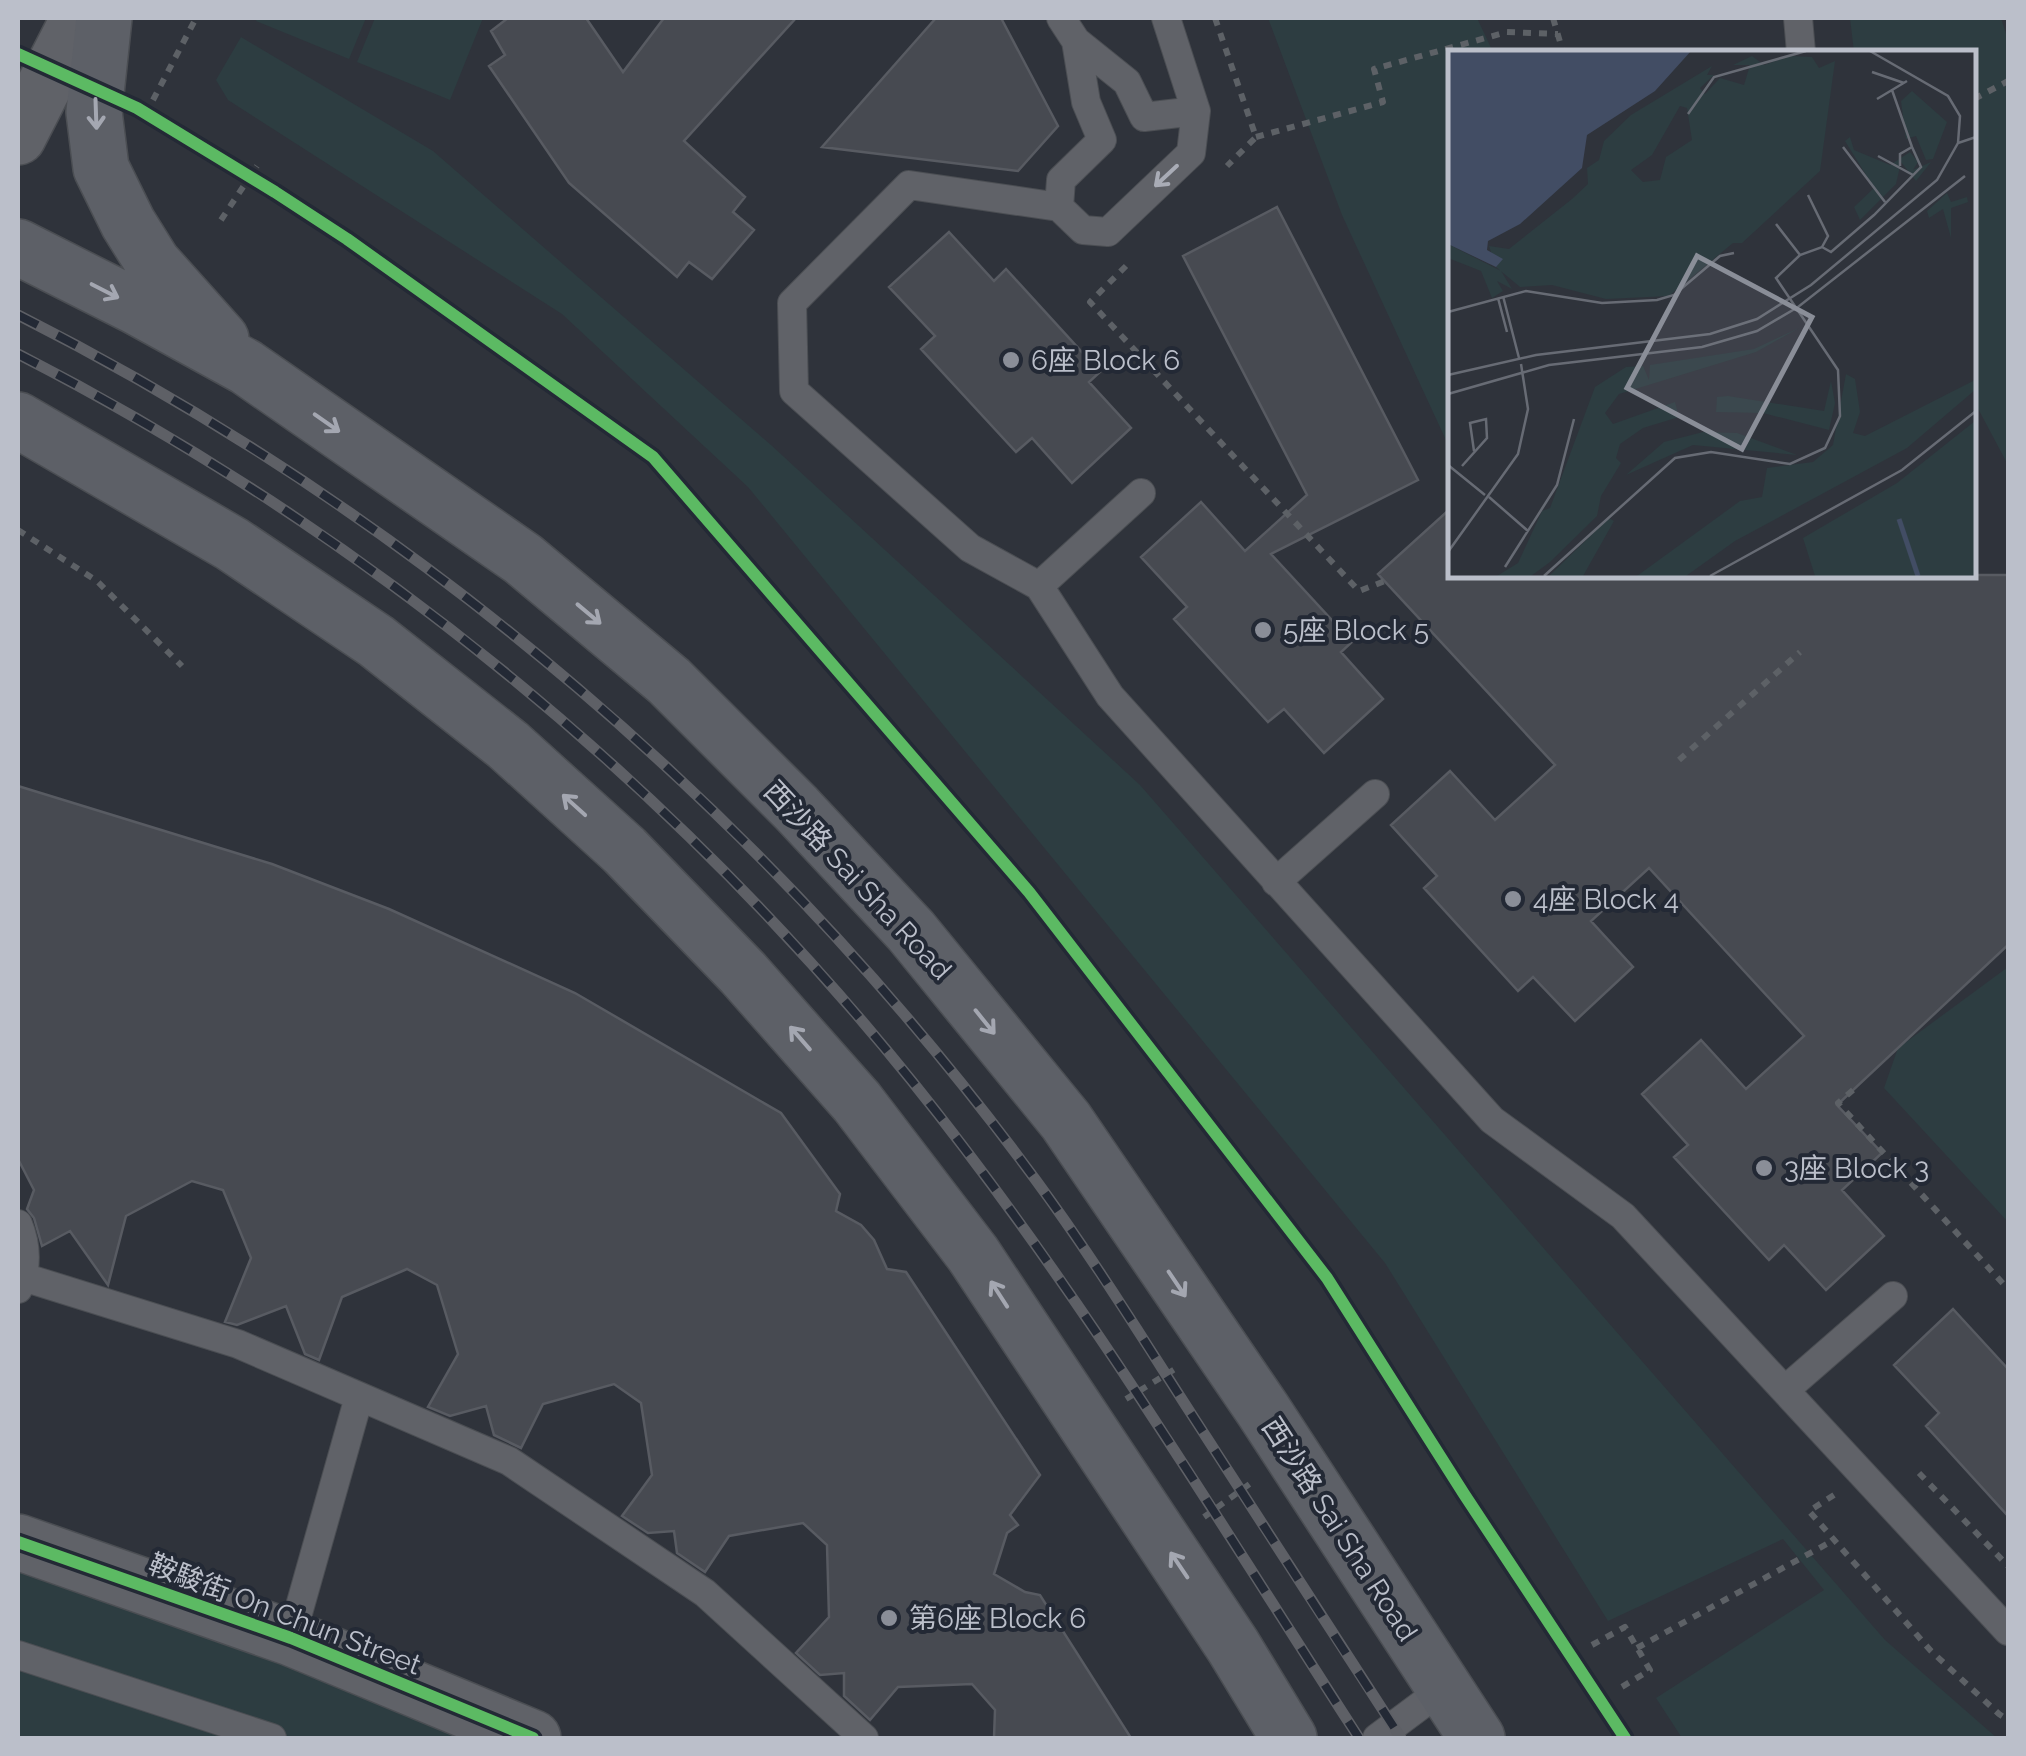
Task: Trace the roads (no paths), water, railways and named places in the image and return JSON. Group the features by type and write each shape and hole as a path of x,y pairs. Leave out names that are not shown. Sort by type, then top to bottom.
{"main road":[{"path":"104,18 94,112 101,168 153,262 246,367"},
{"name":"西沙路 Sai Sha Road","path":"18,246 246,367 523,559 668,681 796,808 911,931 1066,1121 1263,1410 1477,1738"},
{"path":"18,420 232,544 376,641 508,745 624,850 743,973 857,1102 973,1254 1290,1738"}],"street":[{"path":"18,137 79,18"},
{"name":"鞍駿街 On Chun Street","path":"18,1542 292,1638 533,1738"}],"lane":[{"path":"1166,18 1196,111 1192,153 1108,232 1083,230 1059,207 908,184 792,303 794,390 970,548 1039,586 1110,696 1492,1120 1623,1216 2008,1631"},
{"path":"1798,18 1801,50"},
{"path":"1068,29 1127,82 1144,117"},
{"path":"1068,29 1086,102 1102,140"},
{"path":"1059,207 1061,180 1102,140 1144,117 1196,111"},
{"path":"1039,586 1141,493"},
{"path":"1276,882 1375,794"},
{"path":"18,1224 26,1253 20,1283 238,1344 509,1462 705,1592 864,1738"},
{"path":"1785,1390 1893,1296"},
{"path":"292,1638 360,1397"},
{"path":"18,1656 272,1738"},
{"path":"1377,1738 1444,1688"}],"railway":[{"path":"18,315 166,395 308,484 445,582 577,687 702,800 820,920 931,1047 1056,1208 1401,1738"},
{"path":"18,354 145,423 268,499 387,582 502,670 612,765 717,865 817,970 911,1080 1031,1239 1144,1403 1359,1738"}],"place":[{"name":"6座 Block 6","path":"1011,360"},
{"name":"5座 Block 5","path":"1263,630"},
{"name":"4座 Block 4","path":"1513,899"},
{"name":"3座 Block 3","path":"1764,1168"},
{"name":"第6座 Block 6","path":"889,1618"}]}
